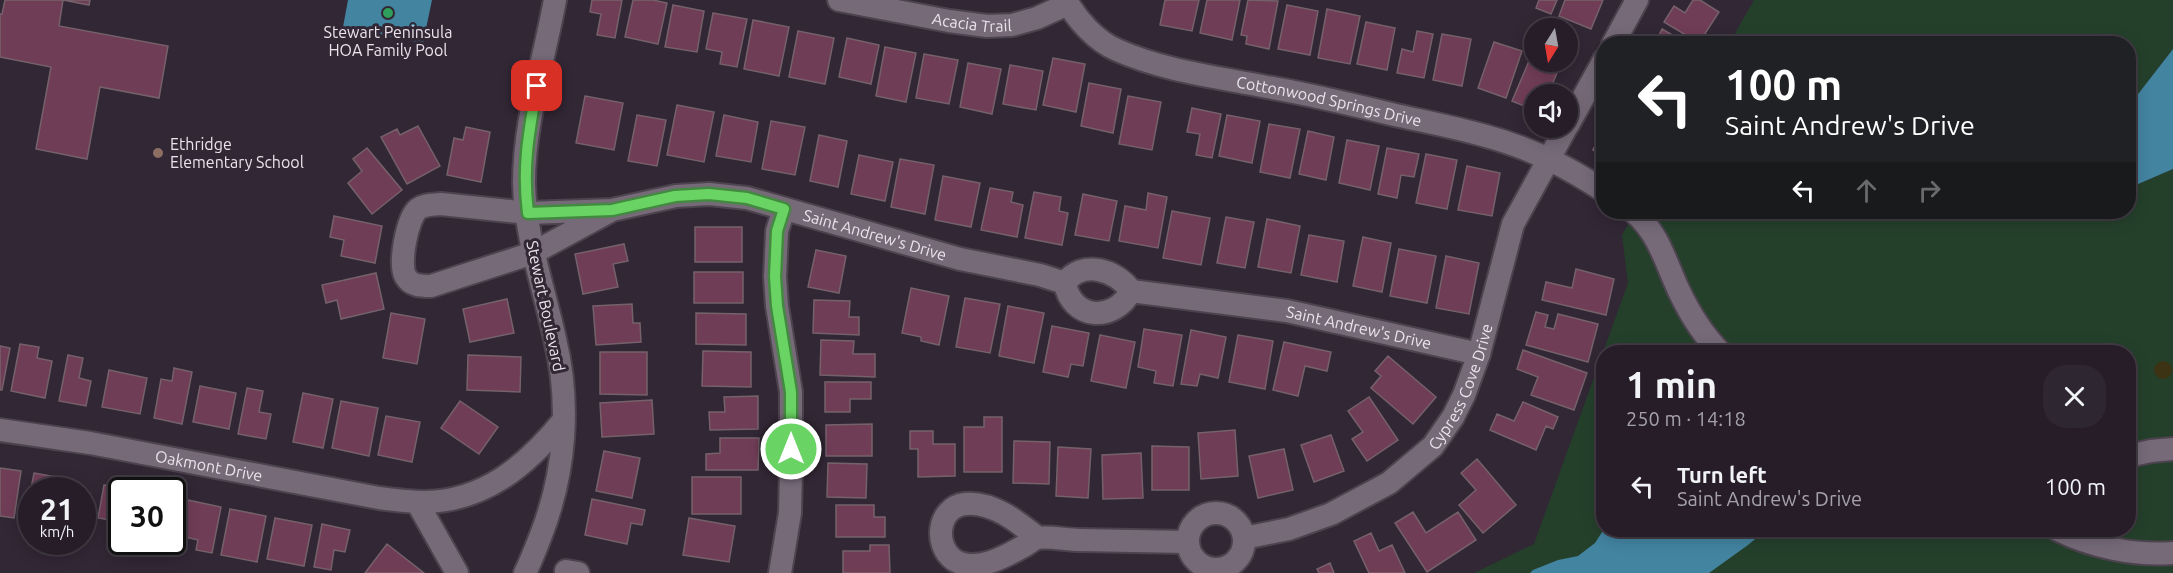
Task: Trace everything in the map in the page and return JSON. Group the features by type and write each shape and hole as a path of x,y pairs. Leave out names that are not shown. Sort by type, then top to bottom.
{"street":[{"name":"Stewart Boulevard","path":"525,573 550,512 559,477 562,451 563,391 559,355 533,253 524,185 527,140 555,0"},
{"name":"Acacia Trail","path":"838,0 987,26 1037,18 1067,2"},
{"path":"1617,36 1637,0"},
{"name":"Cottonwood Springs Drive","path":"1067,2 1088,28 1105,43 1116,50 1148,62 1292,91 1460,129 1503,141 1548,159 1596,186"},
{"name":"Cypress Cove Drive","path":"1578,106 1596,74"},
{"name":"Cypress Cove Drive","path":"1244,538 1289,529 1331,514 1389,483 1433,446 1453,417 1464,395 1479,354 1513,224 1560,138"},
{"name":"Saint Andrew's Drive","path":"612,210 675,196 709,194 747,198 960,259 1040,275 1065,283"},
{"path":"441,204 528,213 612,210 533,253 431,286 414,285 406,279 402,270 409,223 413,214 420,208 441,204"},
{"path":"780,573 790,513 791,392 777,306 775,277 777,231 784,209"},
{"path":"1642,219 1658,241 1694,319 1714,345"},
{"path":"1098,270 1117,276 1131,291 1126,300 1115,310 1104,314 1092,313 1071,300 1066,292 1065,283 1070,275 1078,271 1098,270"},
{"name":"Saint Andrew's Drive","path":"1131,291 1287,311 1479,354"},
{"name":"Oakmont Drive","path":"0,430 90,443 379,498 417,502 445,500 467,495 488,486 523,464 540,449 563,421"},
{"path":"2136,454 2173,449"},
{"path":"417,502 457,573"},
{"path":"1214,513 1234,520 1241,528 1244,538 1243,550 1237,559 1228,566 1218,569 1197,562 1188,542 1195,522 1214,513"},
{"path":"2077,537 2102,546 2134,551 2173,553"},
{"path":"1038,538 1188,542"}],"green space":[{"path":"1754,0 2173,0 2173,49 2136,97 2136,36 1734,36"},
{"path":"2173,169 2173,573 1474,573 1534,544 1596,372 1596,537 2136,537 2136,345 1606,345 1628,283 1622,235 1631,219 2136,219 2136,185"}],"sand":[{"path":"2163,361 2169,364 2172,370 2169,376 2163,379 2157,376 2154,370 2157,364"}],"water":[{"name":"Stewart Peninsula HOA Family Pool","path":"348,0 432,0 423,43 343,27"},
{"path":"2173,49 2173,169 2136,185 2136,97"},
{"path":"1599,537 1758,537 1709,573 1530,573 1558,560 1578,556 1595,543"}],"building":[{"path":"5,0 63,0 59,26 168,46 159,98 100,87 87,159 36,149 51,67 0,57 0,14 2,14"},
{"path":"63,0 90,0 89,5"},
{"path":"592,0 622,0 615,38 597,35 601,14 590,12"},
{"path":"633,0 667,3 658,44 625,37"},
{"path":"1165,0 1199,0 1192,31 1160,25"},
{"path":"1207,0 1240,0 1232,40 1200,33"},
{"path":"1248,0 1278,1 1269,49 1246,44 1247,36 1241,35"},
{"path":"1539,0 1557,0 1551,14 1536,8"},
{"path":"1565,0 1603,0 1591,29 1578,24 1578,18 1559,16"},
{"path":"1693,0 1700,0 1719,12 1704,36 1687,36 1664,22 1674,6 1685,13"},
{"path":"673,5 704,11 697,52 665,47"},
{"path":"1287,5 1318,11 1310,55 1278,49"},
{"path":"1327,9 1360,16 1350,64 1318,58"},
{"path":"713,13 747,19 737,67 720,64 722,52 706,49"},
{"path":"753,20 789,27 779,76 744,69"},
{"path":"1366,22 1395,28 1387,70 1357,64"},
{"path":"1662,29 1674,36 1659,36"},
{"path":"798,31 834,38 825,84 789,77"},
{"path":"1417,31 1433,34 1424,78 1397,73 1402,49 1413,52"},
{"path":"1442,34 1471,39 1462,86 1433,80"},
{"path":"847,38 879,45 871,84 839,77"},
{"path":"1494,42 1522,51 1506,98 1478,88"},
{"path":"885,47 916,53 906,102 876,96"},
{"path":"924,54 958,60 949,104 916,98"},
{"path":"1053,58 1085,64 1076,112 1043,105"},
{"path":"968,63 1001,69 992,114 960,107"},
{"path":"1010,65 1043,71 1036,110 1003,104"},
{"path":"1524,72 1557,72 1552,84 1524,84 1524,106 1512,101"},
{"path":"1089,83 1121,89 1113,133 1081,126"},
{"path":"585,96 623,103 614,150 576,143"},
{"path":"1128,96 1161,102 1152,150 1119,144"},
{"path":"677,105 714,112 704,162 667,155"},
{"path":"1192,108 1221,114 1212,158 1196,155 1200,134 1187,132"},
{"path":"637,115 666,120 657,166 628,161"},
{"path":"724,115 758,122 751,162 716,156"},
{"path":"1227,115 1260,121 1252,163 1219,156"},
{"path":"771,121 805,127 795,175 762,169"},
{"path":"1269,124 1300,129 1290,178 1260,172"},
{"path":"418,126 440,166 407,184 381,137 397,129 400,135"},
{"path":"466,127 490,132 481,182 447,175 454,138 463,140"},
{"path":"1308,131 1334,137 1326,180 1299,174"},
{"path":"819,135 847,141 838,187 810,181"},
{"path":"1347,140 1379,146 1370,190 1339,183"},
{"path":"367,148 402,190 372,214 348,183 362,171 353,159"},
{"path":"1387,148 1419,154 1414,177 1401,175 1397,198 1378,194"},
{"path":"1426,154 1457,160 1447,209 1416,203"},
{"path":"859,155 893,162 885,201 851,194"},
{"path":"900,159 934,165 925,214 891,207"},
{"path":"1467,166 1500,173 1492,216 1458,210"},
{"path":"943,176 980,183 971,227 935,220"},
{"path":"990,188 1013,192 1011,202 1023,205 1017,237 981,230"},
{"path":"1034,192 1061,197 1059,211 1068,213 1062,245 1025,238"},
{"path":"1148,193 1167,197 1158,248 1119,241 1125,206 1146,210"},
{"path":"1083,194 1117,201 1109,241 1075,235"},
{"path":"1172,211 1210,218 1201,265 1163,258"},
{"path":"334,216 382,226 375,263 341,256 344,240 330,237"},
{"path":"1226,217 1254,222 1245,268 1217,263"},
{"path":"1267,219 1300,226 1291,273 1258,267"},
{"path":"695,227 742,227 742,262 695,262"},
{"path":"1309,235 1344,241 1337,282 1301,275"},
{"path":"1363,237 1391,243 1382,292 1353,286"},
{"path":"624,244 628,261 613,264 618,287 583,294 575,254"},
{"path":"1399,249 1436,256 1427,303 1390,296"},
{"path":"816,250 846,256 839,293 808,287"},
{"path":"1446,256 1479,263 1469,314 1436,308"},
{"path":"1576,269 1614,279 1606,315 1542,300 1546,282 1572,288"},
{"path":"694,272 743,272 743,303 694,303"},
{"path":"376,273 384,309 341,319 337,300 326,303 322,285"},
{"path":"911,288 949,296 939,345 921,341 921,337 902,333"},
{"path":"965,298 1000,304 990,353 956,347"},
{"path":"507,299 514,333 470,342 463,309"},
{"path":"814,300 850,301 849,317 859,317 859,335 813,333"},
{"path":"632,304 633,323 640,323 641,342 596,345 593,306"},
{"path":"1008,306 1044,313 1034,363 999,356"},
{"path":"1536,312 1548,315 1545,327 1554,329 1558,314 1598,324 1588,362 1526,345"},
{"path":"391,313 425,319 417,364 383,358"},
{"path":"696,313 746,314 746,345 696,344"},
{"path":"1052,326 1089,333 1083,366 1071,364 1068,377 1043,372"},
{"path":"1144,329 1182,335 1173,386 1154,383 1156,371 1138,367"},
{"path":"1191,330 1226,337 1218,378 1200,374 1197,386 1181,384"},
{"path":"1100,335 1135,342 1126,388 1091,381"},
{"path":"1238,335 1273,341 1265,389 1229,382"},
{"path":"821,340 854,341 853,354 875,354 875,377 820,375"},
{"path":"1284,342 1331,352 1327,371 1305,366 1298,396 1273,390"},
{"path":"20,344 39,347 37,358 52,361 45,398 11,391"},
{"path":"0,346 10,348 2,390 0,390"},
{"path":"1523,350 1587,373 1574,410 1531,395 1538,377 1517,369"},
{"path":"703,351 751,352 751,387 702,386"},
{"path":"600,352 647,352 647,395 600,394"},
{"path":"68,355 83,358 79,378 91,381 86,406 59,401"},
{"path":"468,355 521,357 520,392 467,390"},
{"path":"1388,356 1436,397 1413,424 1371,388 1381,376 1375,371"},
{"path":"174,368 192,372 182,424 154,418 161,379 172,381"},
{"path":"109,370 147,378 140,414 102,407"},
{"path":"825,382 871,382 871,399 850,399 850,412 825,412"},
{"path":"200,386 236,393 229,429 193,422"},
{"path":"247,388 263,391 259,412 271,414 266,439 238,434"},
{"path":"303,393 333,399 323,448 293,442"},
{"path":"758,396 758,429 710,430 709,412 725,412 724,397"},
{"path":"1369,397 1398,440 1367,461 1352,439 1363,432 1348,411"},
{"path":"652,400 654,434 602,437 600,403"},
{"path":"341,401 378,408 369,456 332,448"},
{"path":"460,401 498,427 479,454 441,428"},
{"path":"1523,402 1558,417 1553,429 1546,426 1536,450 1490,430 1497,414 1514,421"},
{"path":"386,416 420,422 412,462 378,455"},
{"path":"984,417 1002,417 1002,472 964,472 964,427 984,427"},
{"path":"872,424 872,456 826,456 826,425"},
{"path":"1235,430 1238,476 1201,479 1198,433"},
{"path":"910,431 933,431 933,444 955,444 955,476 918,477 918,449 910,449"},
{"path":"1331,435 1344,471 1314,482 1301,445"},
{"path":"720,438 759,438 758,470 706,470 706,454 720,453"},
{"path":"1014,441 1050,442 1049,484 1013,483"},
{"path":"1152,446 1189,447 1189,490 1152,490"},
{"path":"1058,447 1091,449 1088,498 1056,496"},
{"path":"1284,449 1293,490 1258,498 1249,456"},
{"path":"604,451 640,458 632,498 596,491"},
{"path":"1141,453 1143,498 1103,499 1102,455"},
{"path":"1477,459 1516,505 1483,533 1459,505 1476,490 1461,473"},
{"path":"828,463 867,464 866,498 827,497"},
{"path":"0,468 21,471 20,477 18,477 14,518 0,516"},
{"path":"34,473 57,477 33,477"},
{"path":"692,477 741,477 741,514 692,514"},
{"path":"104,485 108,486 108,520 98,518"},
{"path":"592,499 645,510 642,525 631,523 627,544 585,535"},
{"path":"188,500 221,507 212,553 196,550 198,540 186,537"},
{"path":"836,505 874,505 874,517 885,517 885,537 836,537"},
{"path":"230,509 266,516 257,562 221,555"},
{"path":"1413,512 1426,533 1458,512 1476,540 1427,572 1395,523"},
{"path":"275,518 312,525 304,566 267,559"},
{"path":"689,518 735,526 729,562 683,555"},
{"path":"322,524 350,530 345,552 334,550 331,570 314,567"},
{"path":"1371,533 1379,551 1392,545 1405,573 1369,573 1354,541"},
{"path":"387,544 424,573 365,573"},
{"path":"870,545 889,545 890,573 843,573 843,551 870,551"},
{"path":"1330,563 1334,573 1319,573 1317,569"}],"place":[{"name":"Stewart Peninsula HOA Family Pool","path":"388,13"},
{"name":"Ethridge Elementary School","path":"158,153"}],"route":[{"path":"537,86 525,159 524,185 528,213 612,210 675,196 709,194 747,198 784,209 777,231 775,277 777,306 791,392 791,449"}]}
